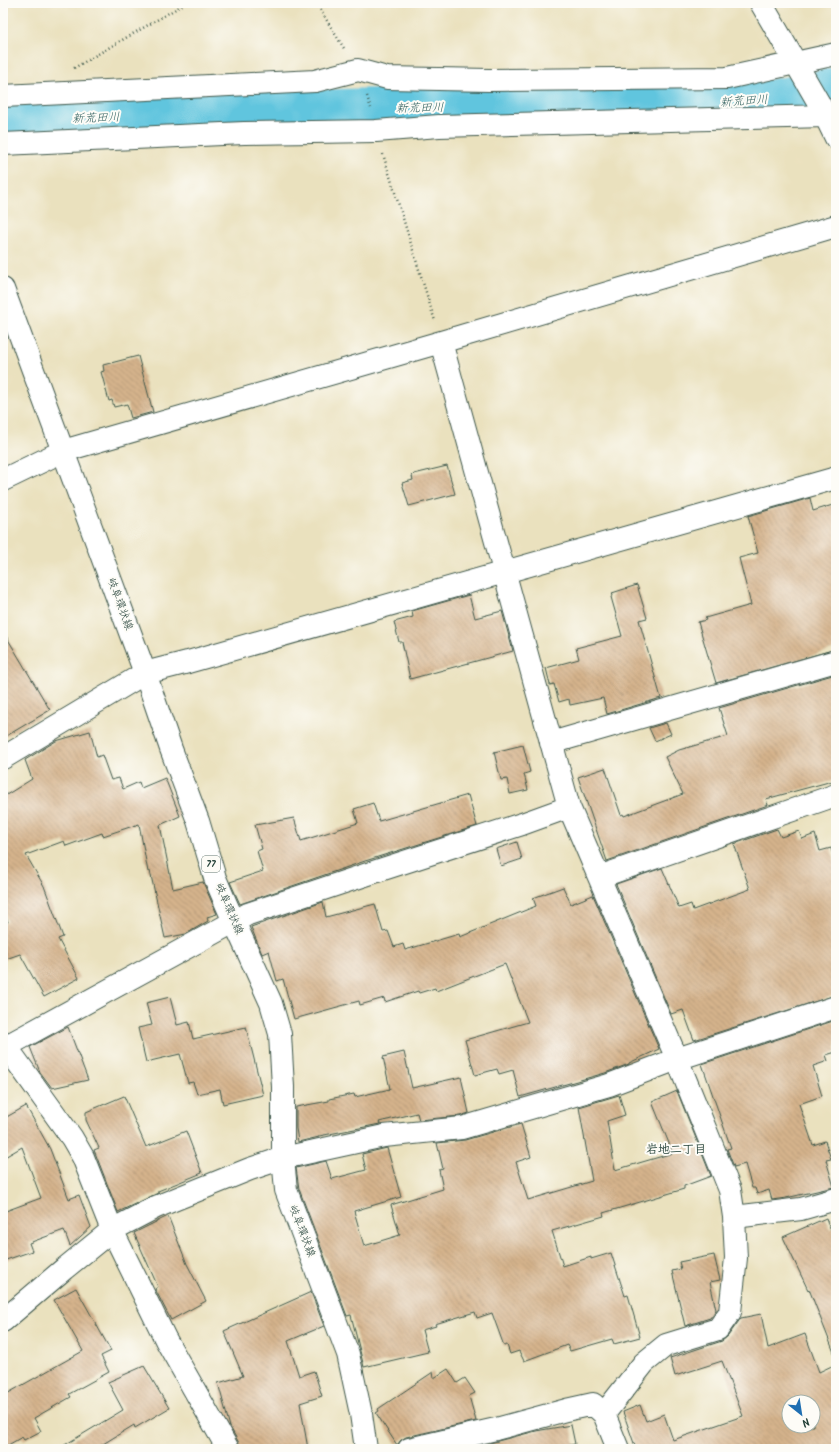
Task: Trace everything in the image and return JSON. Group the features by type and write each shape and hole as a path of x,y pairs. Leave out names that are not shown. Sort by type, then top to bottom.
{"street":[{"path":"761,3 798,65 823,110 836,138"},
{"path":"3,96 315,81 361,77 489,80 727,78 798,65 836,54"},
{"path":"3,144 244,133 375,124 439,126 823,110"},
{"path":"3,480 63,451 836,226"},
{"name":"岐阜環状線","path":"3,289 198,820 215,878 271,1003 280,1034 283,1087 282,1158 286,1190 348,1354 361,1414 366,1449"},
{"path":"441,342 569,807 677,1059 730,1190 734,1217 736,1258 730,1312 718,1329 666,1345 644,1363 604,1414"},
{"path":"3,758 145,673 836,478"},
{"path":"551,743 836,661"},
{"path":"599,878 769,820 836,795"},
{"path":"228,1449 166,1340 112,1230 83,1158 72,1138 4,1046 248,914 522,824 569,807"},
{"path":"3,1321 64,1268 112,1230 156,1207 250,1168 282,1158 384,1136 462,1128 608,1085 677,1059 836,1007"},
{"path":"734,1217 801,1210 836,1199"},
{"path":"409,1449 496,1429 593,1404 604,1414 618,1449"}],"path":[{"path":"70,71 186,3"},
{"path":"316,3 361,77 441,342"}],"building":[{"path":"138,356 153,412 131,418 127,404 114,407 112,400 109,401 101,372 104,371 103,365"},
{"path":"447,466 455,494 409,506 402,483 413,480 412,476 414,474"},
{"path":"810,498 813,511 836,504 836,649 716,683 698,622 706,620 705,618 751,605 739,558 758,553 748,516"},
{"path":"637,585 647,618 639,620 661,698 607,714 603,698 570,705 569,699 559,702 554,684 550,685 546,668 579,659 576,648 622,636 611,597 613,596 612,593"},
{"path":"469,595 475,618 502,611 513,651 410,679 402,642 399,642 394,622 413,617 412,611"},
{"path":"3,631 50,710 3,738"},
{"path":"836,674 836,780 766,799 768,805 607,861 578,777 605,768 621,815 623,814 624,816 683,794 665,757 679,750 728,736 719,708"},
{"path":"666,723 671,734 655,741 649,728"},
{"path":"90,731 97,757 102,755 111,780 119,778 123,789 139,782 141,788 165,778 180,816 160,825 173,889 203,882 217,914 207,917 208,921 186,934 165,938 150,871 148,872 139,824 103,836 102,833 66,846 64,841 26,855 44,886 63,937 58,939 79,978 44,997 20,954 3,960 3,923 8,922 3,911 3,797 32,779 25,760 56,741"},
{"path":"523,745 530,772 524,774 528,790 510,794 507,779 501,780 494,752"},
{"path":"468,795 477,826 365,861 240,904 230,882 263,871 257,851 262,849 255,825 294,818 301,841 358,823 354,809 373,803 379,821"},
{"path":"777,829 781,837 799,831 802,839 815,834 820,851 831,848 836,865 836,931 832,931 836,961 836,995 694,1040 683,1010 671,1014 616,884 662,868 679,908 691,904 693,910 750,889 734,844"},
{"path":"517,842 522,859 501,866 496,849"},
{"path":"563,887 571,904 593,895 659,1049 629,1064 605,1073 520,1097 513,1070 499,1074 497,1069 475,1075 465,1040 528,1022 505,964 436,991 435,988 419,993 418,991 385,1002 384,998 360,1005 359,1001 294,1019 283,979 277,981 269,951 262,954 251,927 323,902 326,917 375,904 383,932 388,931 394,947 403,944 405,950 459,934 460,937 536,906 533,898"},
{"path":"170,997 177,1025 189,1022 193,1039 246,1027 263,1095 223,1104 220,1089 197,1094 193,1082 188,1083 180,1054 146,1062 138,1028 152,1025 146,1003"},
{"path":"836,1020 836,1052 826,1055 828,1061 813,1066 822,1096 799,1104 813,1145 825,1141 831,1159 826,1160 834,1187 772,1200 769,1190 757,1194 755,1188 752,1188 745,1164 734,1167 727,1149 731,1148 702,1064"},
{"path":"68,1027 88,1080 52,1088 40,1072 30,1047"},
{"path":"404,1052 412,1088 461,1077 469,1113 460,1116 419,1120 417,1113 379,1122 380,1124 319,1136 298,1142 296,1107 329,1101 329,1099 354,1094 355,1097 390,1089 383,1057"},
{"path":"677,1091 711,1176 684,1186 684,1189 603,1213 604,1216 552,1231 563,1266 591,1257 591,1259 611,1253 625,1296 628,1295 640,1337 614,1344 612,1339 570,1351 567,1345 524,1361 519,1351 510,1354 507,1345 504,1346 492,1313 477,1318 475,1312 435,1324 436,1326 422,1330 428,1352 364,1367 351,1315 347,1316 299,1189 296,1168 326,1161 332,1179 366,1170 362,1154 387,1148 401,1197 354,1211 364,1246 400,1235 391,1205 443,1189 439,1170 443,1169 437,1143 465,1140 521,1124 531,1157 516,1162 528,1200 592,1181 579,1107 619,1095 625,1115 607,1121 615,1170 673,1153 652,1102"},
{"path":"124,1096 146,1147 186,1131 202,1173 158,1191 158,1193 118,1212 94,1150 99,1148 86,1120 86,1112"},
{"path":"26,1106 50,1149 69,1199 79,1195 91,1227 70,1246 64,1230 29,1243 32,1251 3,1261 3,1212 41,1198 22,1147 3,1158 3,1119"},
{"path":"168,1216 187,1264 206,1301 171,1320 155,1289 158,1287 134,1233"},
{"path":"826,1218 830,1229 836,1227 836,1355 809,1289 808,1290 783,1237"},
{"path":"714,1255 720,1280 710,1282 716,1310 710,1318 685,1326 672,1271 681,1269 679,1262"},
{"path":"76,1288 111,1351 101,1356 109,1372 69,1394 71,1397 34,1418 41,1431 24,1440 22,1437 3,1448 3,1396 83,1351 54,1300"},
{"path":"311,1292 324,1326 288,1341 299,1376 314,1371 322,1396 300,1403 308,1449 240,1449 239,1443 230,1427 218,1383 243,1376 224,1331"},
{"path":"761,1314 768,1348 805,1334 819,1372 836,1364 836,1449 636,1449 623,1412 640,1405 646,1421 664,1414 673,1440 743,1416 722,1361 675,1376 670,1358 722,1341 728,1336 741,1318"},
{"path":"144,1366 169,1408 135,1428 134,1425 95,1449 58,1449 123,1410 108,1382"},
{"path":"448,1369 457,1383 465,1378 475,1393 469,1396 476,1421 406,1437 397,1445 376,1413 379,1411 378,1409 433,1372 434,1378"},
{"path":"571,1425 575,1444 553,1449 491,1449 490,1443 536,1431"},
{"path":"482,1445 483,1449 465,1449"}],"waterway":[{"name":"新荒田川","path":"3,121 378,109 752,103 836,88"}],"district":[{"name":"岩地二丁目","path":"676,1149"}]}
